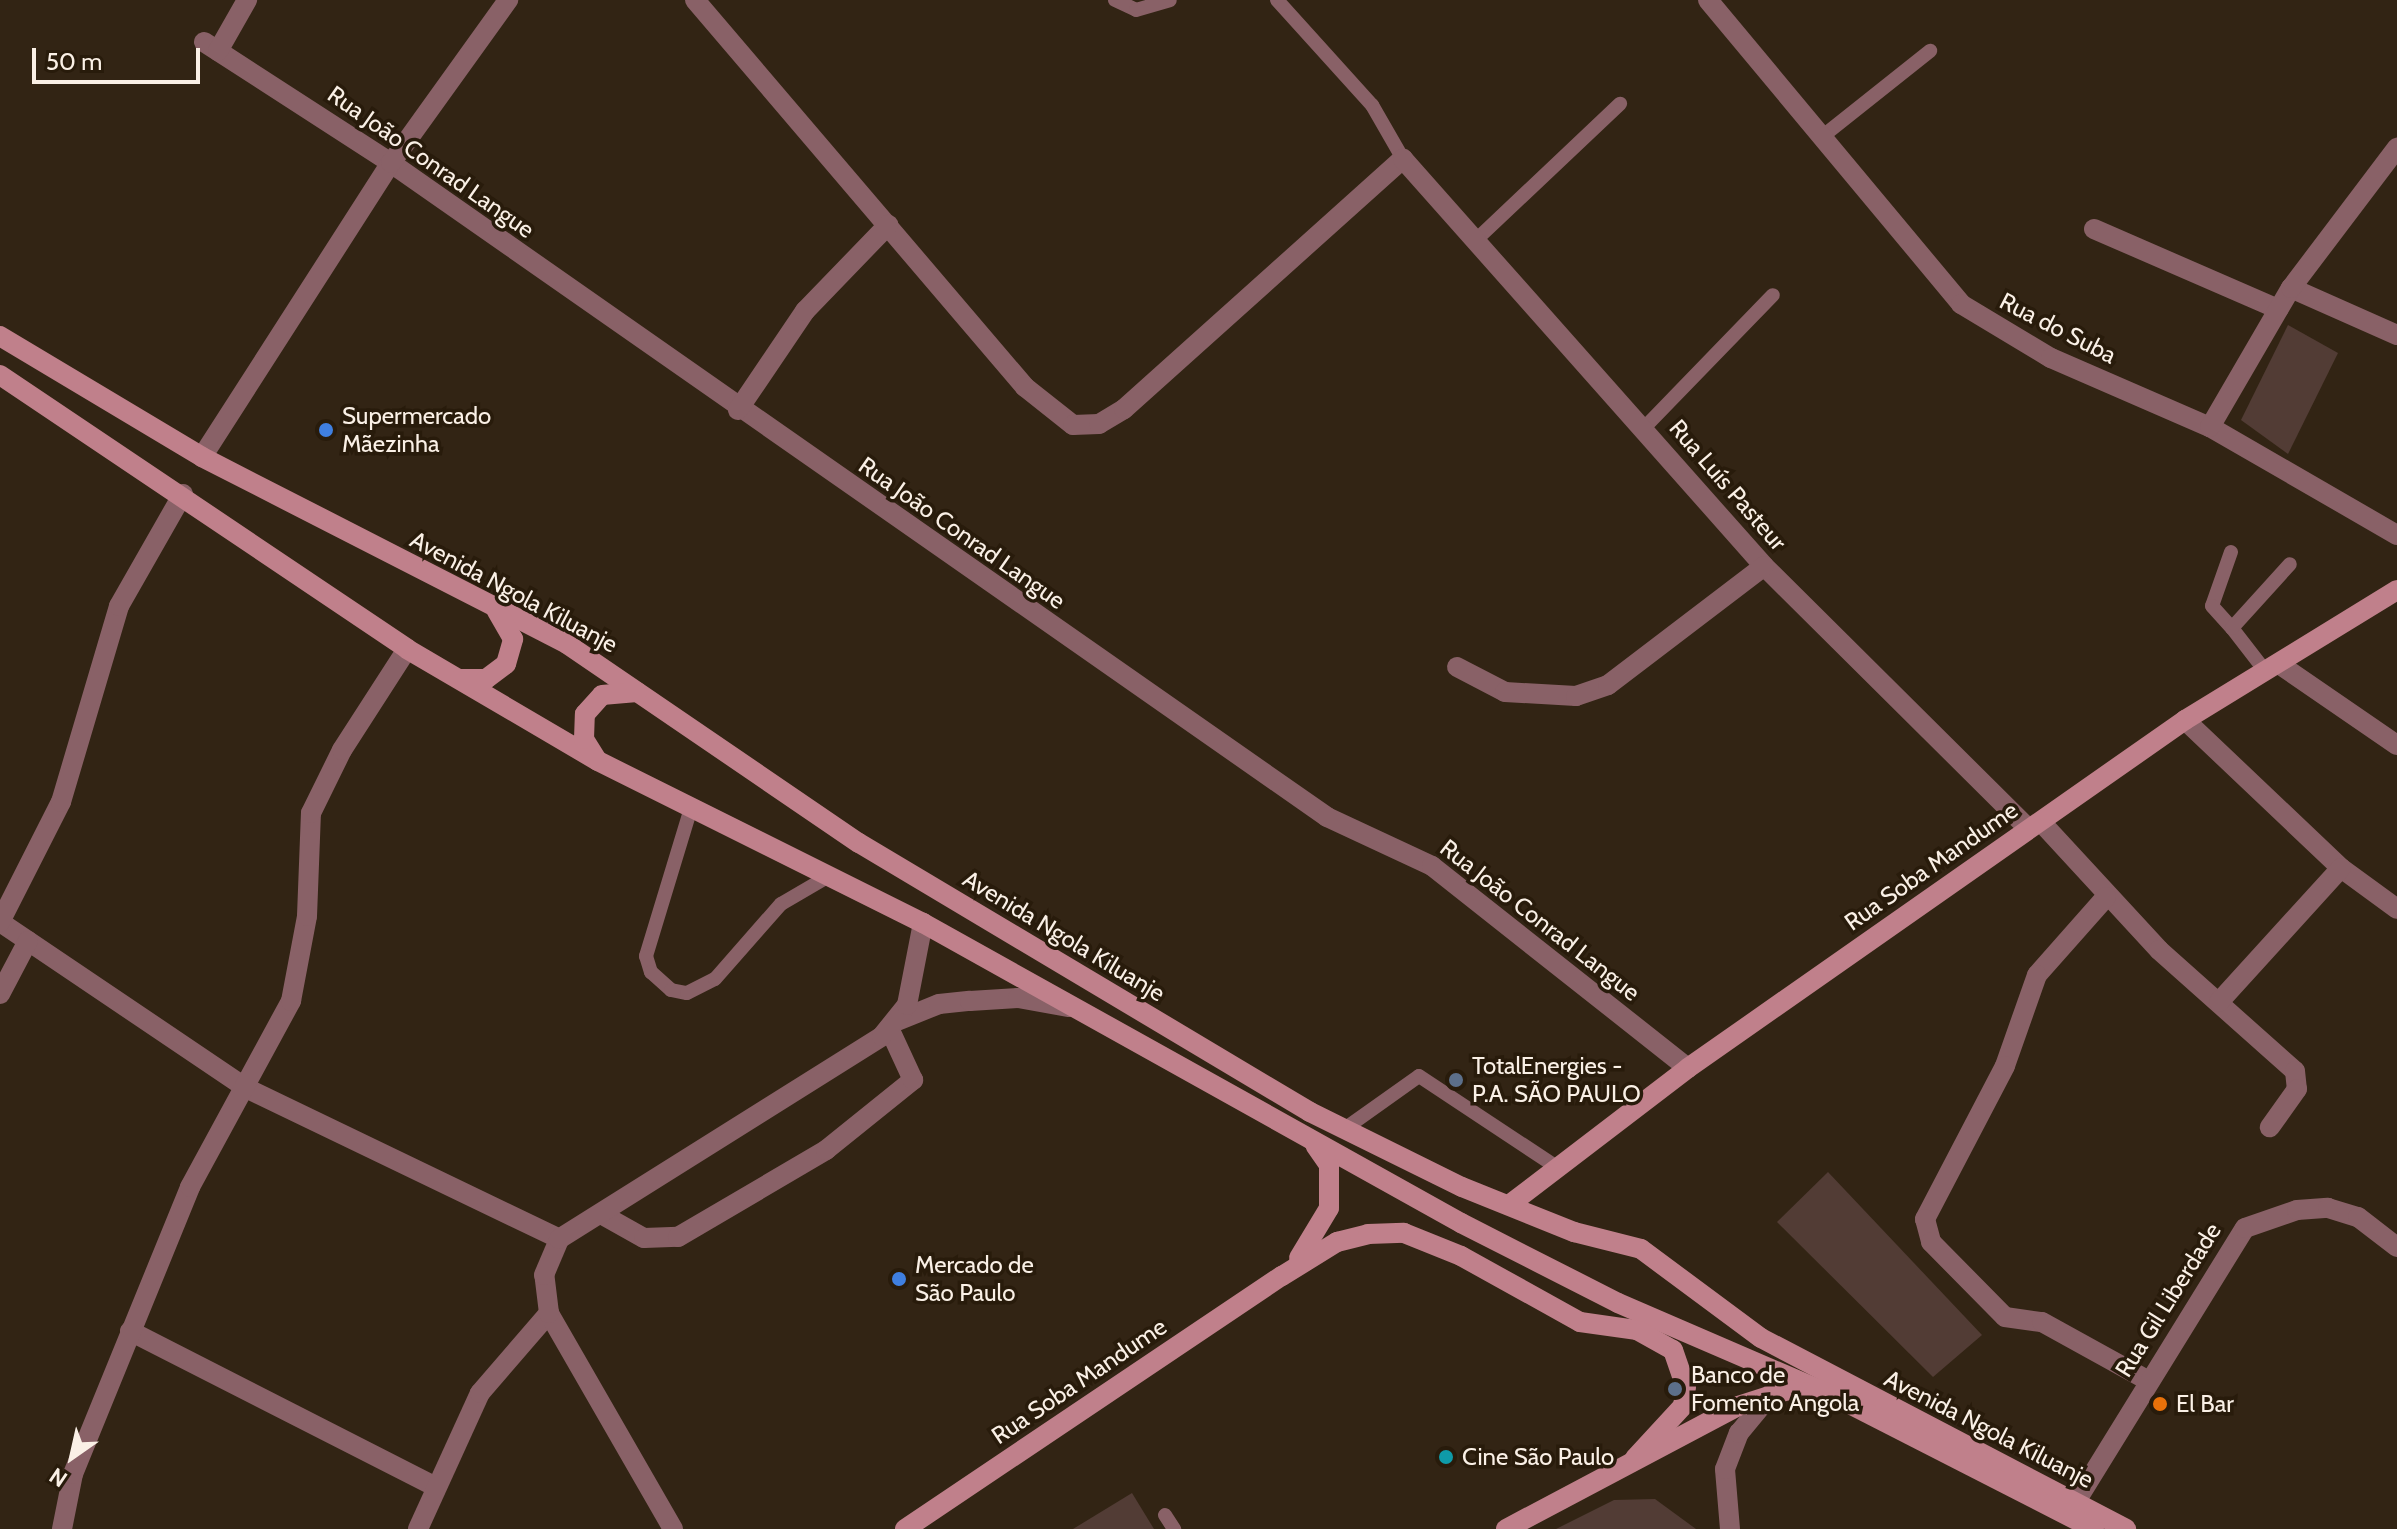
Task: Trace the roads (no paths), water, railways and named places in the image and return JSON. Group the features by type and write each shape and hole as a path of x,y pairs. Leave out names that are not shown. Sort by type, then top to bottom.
{"main road":[{"name":"Avenida Ngola Kiluanje","path":"0,336 202,457 567,644 641,693 706,744 859,843 1343,1130 1509,1205 1641,1249 1761,1338 2126,1529"},
{"name":"Avenida Ngola Kiluanje","path":"0,375 183,494 407,649 598,761 923,923 1089,1012 1306,1137 1618,1303 1834,1396 2094,1529"},
{"name":"Rua Soba Mandume","path":"1509,1205 1688,1068 2185,720 2397,590"},
{"path":"460,679 486,679 506,664 510,626 493,607"},
{"path":"598,761 584,739 585,714 615,690 641,693"},
{"path":"1282,1276 1323,1227 1329,1208 1329,1165 1306,1137"},
{"path":"1282,1276 1337,1242 1404,1233 1461,1256 1580,1322 1620,1325 1655,1337 1673,1350 1686,1387 1674,1423 1635,1458"},
{"name":"Rua Soba Mandume","path":"905,1529 1282,1276"},
{"path":"1506,1529 1635,1458 1772,1393 1834,1396"}],"street":[{"name":"Rua João Conrad Langue","path":"247,0 211,46 391,163 738,410 1327,817 1432,866 1688,1068"},
{"path":"202,457 391,163 508,0"},
{"path":"695,0 1025,387 1073,425 1099,424 1155,383 1403,159"},
{"name":"Rua do Suba","path":"1708,0 1961,304 1986,323 2051,358 2210,427 2397,535"},
{"path":"2210,427 2291,288 2397,148"},
{"name":"Rua Luís Pasteur","path":"1403,159 1764,566 2106,897 2299,1078 2270,1127"},
{"path":"738,410 805,311 888,225"},
{"path":"2094,229 2278,309"},
{"path":"2291,288 2397,335"},
{"path":"183,494 119,606 61,802 0,922 248,1089 559,1239"},
{"path":"1457,667 1505,692 1576,696 1620,677 1764,566"},
{"path":"62,1529 73,1474 190,1187 248,1089 281,1023 300,965 311,813 342,750 407,649"},
{"path":"2273,668 2397,745"},
{"path":"2185,720 2341,868 2397,909"},
{"path":"2219,1002 2341,868"},
{"path":"2106,897 2037,975 2005,1066 1925,1219 1931,1242 1997,1312 2042,1322 2147,1380"},
{"path":"601,1214 644,1238 678,1237 826,1150 913,1080 893,1024 913,987 923,923"},
{"path":"0,994 28,941"},
{"path":"673,1529 549,1313 544,1275 559,1239 893,1024 939,1004 988,999 1045,1001 1089,1012"},
{"name":"Rua Gil Liberdade","path":"2075,1503 2229,1245 2260,1220 2297,1210 2344,1210 2397,1247"},
{"path":"418,1529 434,1486 480,1393 549,1313"},
{"path":"130,1331 434,1486"},
{"path":"1730,1529 1725,1469 1739,1433 1772,1393"}],"lane":[{"path":"1115,0 1136,10 1170,0"},
{"path":"1277,0 1372,105 1403,159"},
{"path":"1823,136 1930,51"},
{"path":"1477,239 1620,104"},
{"path":"1644,428 1773,295"},
{"path":"2231,552 2212,606 2273,668"},
{"path":"2232,628 2290,564"},
{"path":"691,808 684,849 646,956 651,972 671,990 687,993 715,979 781,904 829,876"},
{"path":"1343,1130 1419,1076 1558,1168"},
{"path":"1165,1515 1174,1529"}],"place":[{"name":"Supermercado Mãezinha","path":"326,430"},
{"name":"TotalEnergies - P.A. SÃO PAULO","path":"1456,1080"},
{"name":"Mercado de São Paulo","path":"899,1279"},
{"name":"Banco de Fomento Angola","path":"1675,1389"},
{"name":"El Bar","path":"2160,1404"},
{"name":"Cine São Paulo","path":"1446,1457"}]}
